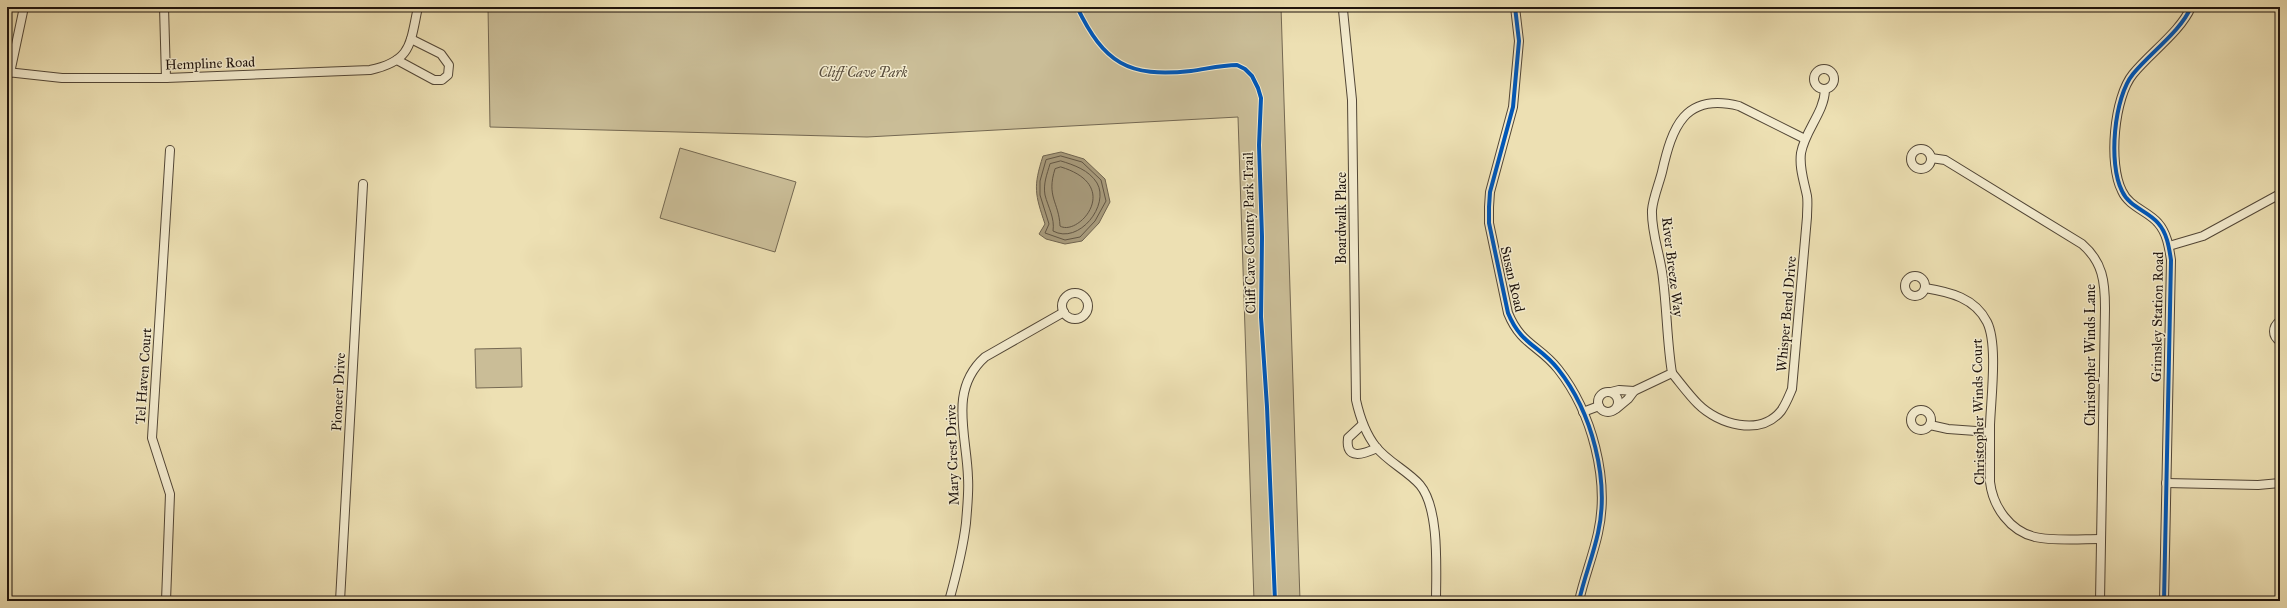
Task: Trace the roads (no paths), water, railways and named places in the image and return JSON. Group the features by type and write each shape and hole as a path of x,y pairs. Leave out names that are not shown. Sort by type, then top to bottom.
{"street":[{"path":"8,73 24,7"},
{"path":"164,7 166,78"},
{"path":"397,60 434,80 442,80 448,75 449,65 441,54 411,39 418,7"},
{"name":"Susan Road","path":"1515,7 1519,41 1513,107 1490,192 1489,223 1508,313 1514,326 1520,335 1558,369 1582,412 1597,453 1602,490 1598,534 1579,601"},
{"name":"Grimsley Station Road","path":"2164,601 2171,260 2166,234 2158,222 2132,203 2122,192 2115,173 2116,130 2120,105 2132,75 2181,22 2191,7"},
{"name":"Boardwalk Place","path":"1343,8 1352,100 1356,400 1362,425 1377,448 1421,486 1429,505 1435,528 1436,601"},
{"name":"Hempline Road","path":"8,73 62,78 166,78 370,70 384,67 397,60 409,49 411,39"},
{"name":"Whisper Bend Drive","path":"1672,373 1698,404 1729,423 1744,425 1763,423 1777,414 1784,406 1792,389 1807,217 1807,197 1802,177 1801,162 1805,139 1824,102 1825,90"},
{"name":"River Breeze Way","path":"1672,373 1668,348 1663,278 1652,210 1670,138 1676,127 1683,117 1705,104 1727,103 1738,106 1805,139"},
{"name":"Tel Haven Court","path":"166,601 170,494 152,438 170,150"},
{"name":"Christopher Winds Lane","path":"1931,158 1945,160 2082,244 2096,259 2102,271 2105,286 2105,308 2100,601"},
{"name":"Pioneer Drive","path":"340,601 363,184"},
{"path":"2169,246 2203,236 2280,194"},
{"name":"Christopher Winds Court","path":"1925,288 1954,294 1967,300 1978,310 1987,322 1993,350 1990,432 1992,494 1999,509 2009,523 2022,532 2036,537 2100,539"},
{"name":"Mary Crest Drive","path":"949,601 966,524 968,477 963,436 963,401 967,382 974,366 985,357 1064,312"},
{"path":"2280,321 2276,325 2274,332 2276,338 2280,341"},
{"path":"1598,406 1606,412 1612,412 1634,391 1672,373"},
{"path":"1598,406 1600,396 1606,392 1619,390 1634,391"},
{"path":"1611,392 1618,398 1616,409"},
{"path":"1582,412 1598,406"},
{"path":"1362,425 1348,438 1348,444 1351,452 1356,455 1364,454 1377,448"},
{"path":"1930,425 1948,430 1990,432"},
{"path":"2166,483 2258,485 2280,483"}],"water":[{"path":"1061,152 1084,159 1105,179 1110,202 1099,223 1082,241 1065,244 1046,239 1039,234 1045,224 1036,190 1043,156"}],"park label":[{"name":"Cliff Cave Park","path":"863,72"}]}
